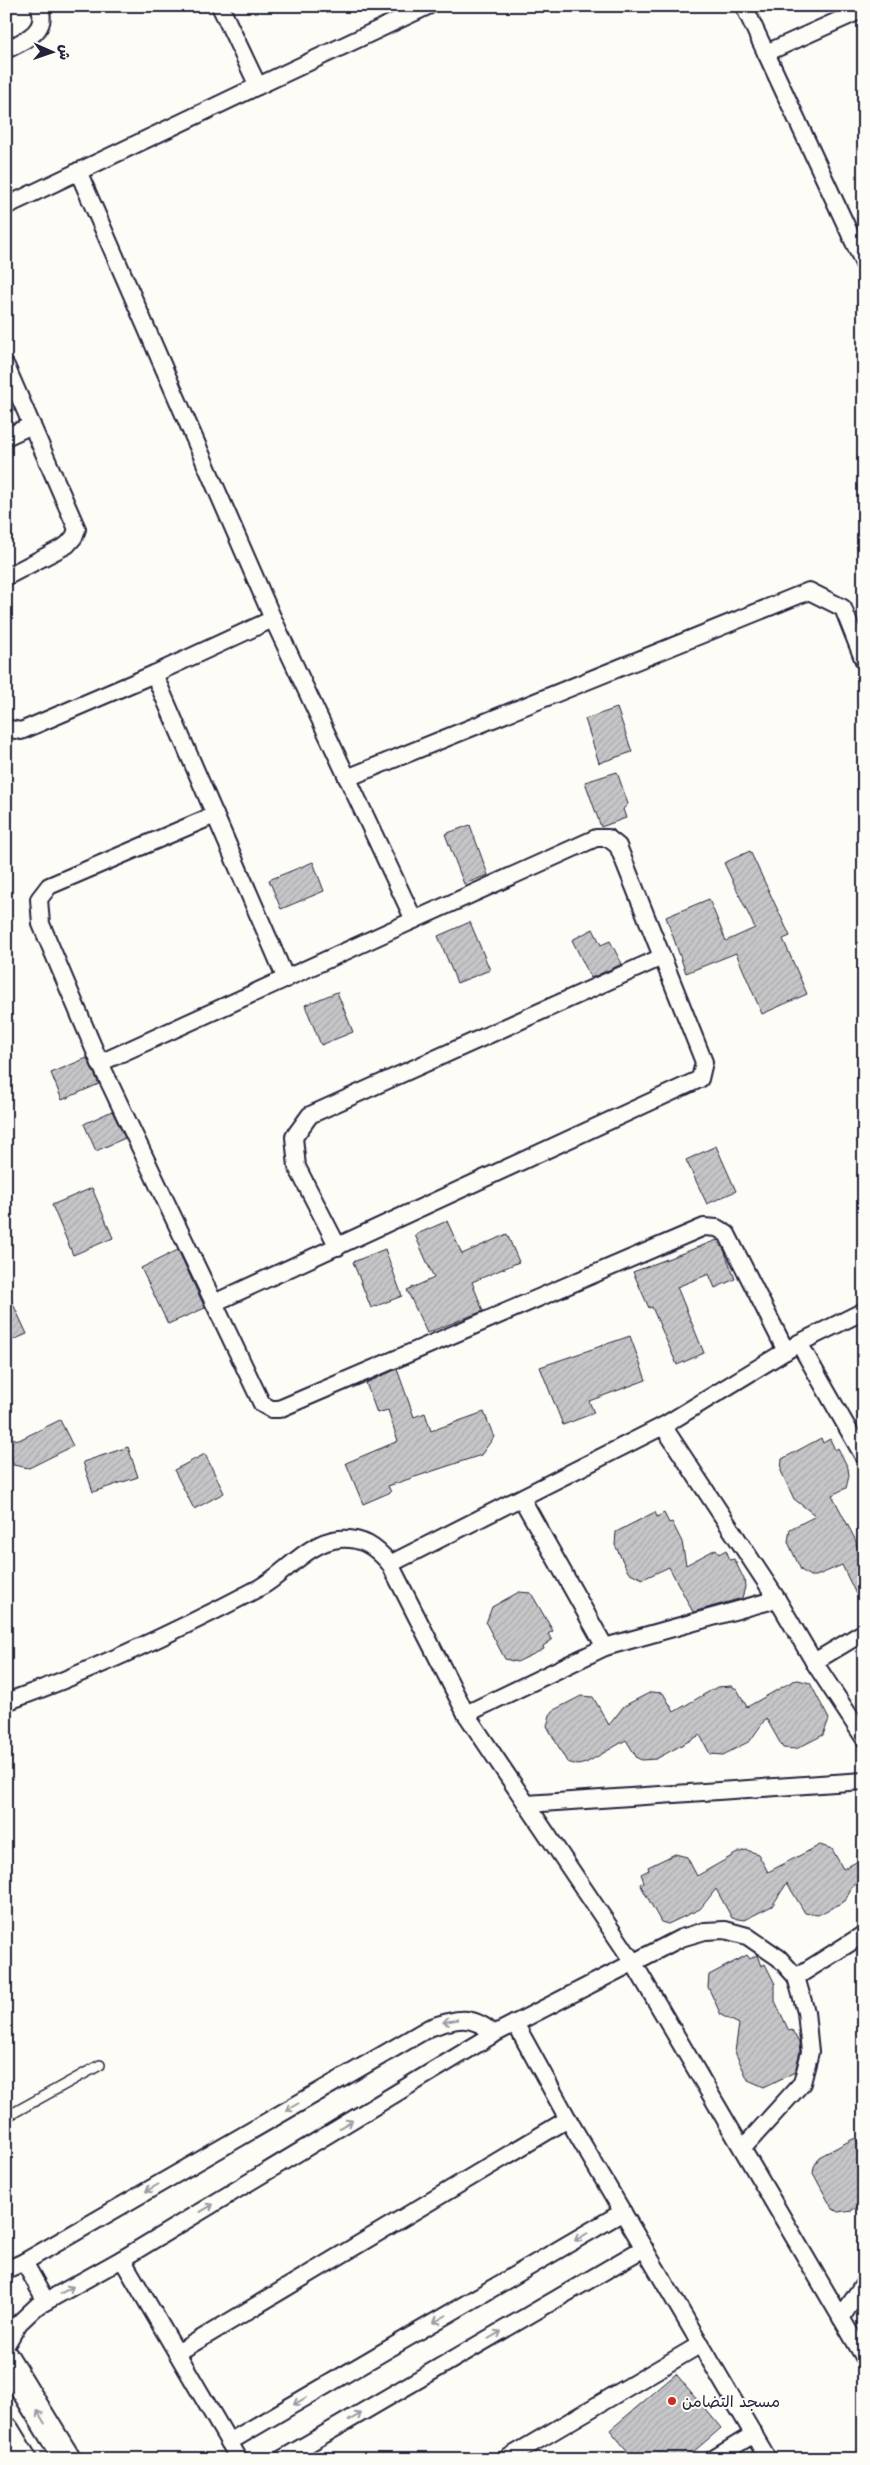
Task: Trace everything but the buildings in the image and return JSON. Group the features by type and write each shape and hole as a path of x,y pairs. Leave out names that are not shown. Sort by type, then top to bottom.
{"main road":[{"path":"6,2359 67,2459"},
{"path":"6,2431 23,2459"}],"street":[{"path":"6,50 32,37 42,25 42,13 39,6"},
{"path":"220,6 258,86"},
{"path":"6,206 428,6"},
{"path":"744,6 864,264"},
{"path":"766,53 864,10"},
{"path":"78,171 273,619 414,920"},
{"path":"6,366 77,529 74,537 67,545 6,577"},
{"path":"6,437 32,425"},
{"path":"347,778 809,591 843,608 864,661"},
{"path":"6,728 21,731 154,674 273,619"},
{"path":"154,674 286,979"},
{"path":"215,815 49,886 39,899 41,924 100,1063 262,1404 272,1409 279,1408 704,1227 710,1227 727,1234 792,1347 864,1457"},
{"path":"100,1063 596,838 608,838 618,846 704,1062 700,1079 214,1303"},
{"path":"338,1247 297,1167 294,1137 310,1115 662,957"},
{"path":"390,1564 522,1499 663,1426 792,1347 864,1311"},
{"path":"663,1426 778,1599 814,1662 864,1738"},
{"path":"522,1499 605,1648"},
{"path":"6,1702 103,1664 185,1626 266,1584 319,1545 337,1539 358,1539 373,1546 390,1564 466,1714 633,1962 864,2357"},
{"path":"466,1714 605,1648 778,1599"},
{"path":"814,1662 864,1632"},
{"path":"527,1804 864,1781"},
{"path":"6,2345 19,2323 46,2301 122,2259 494,2034 681,1938 705,1931 725,1930 747,1936 779,1958 796,1977 806,2012 810,2052 802,2083 743,2148"},
{"path":"796,1977 864,1934"},
{"path":"6,2270 24,2262 429,2028 454,2020 474,2020 494,2034"},
{"path":"515,2023 568,2119 768,2459"},
{"path":"177,2353 568,2119"},
{"path":"229,2442 623,2212"},
{"path":"282,2459 644,2248"},
{"path":"122,2259 239,2459"},
{"path":"24,2262 46,2301"},
{"path":"841,2318 864,2282"},
{"path":"506,2459 701,2344"},
{"path":"713,2459 754,2434"}],"lane":[{"path":"6,2117 100,2065"}],"place":[{"name":"مسجد التضامن","path":"672,2401"}]}
